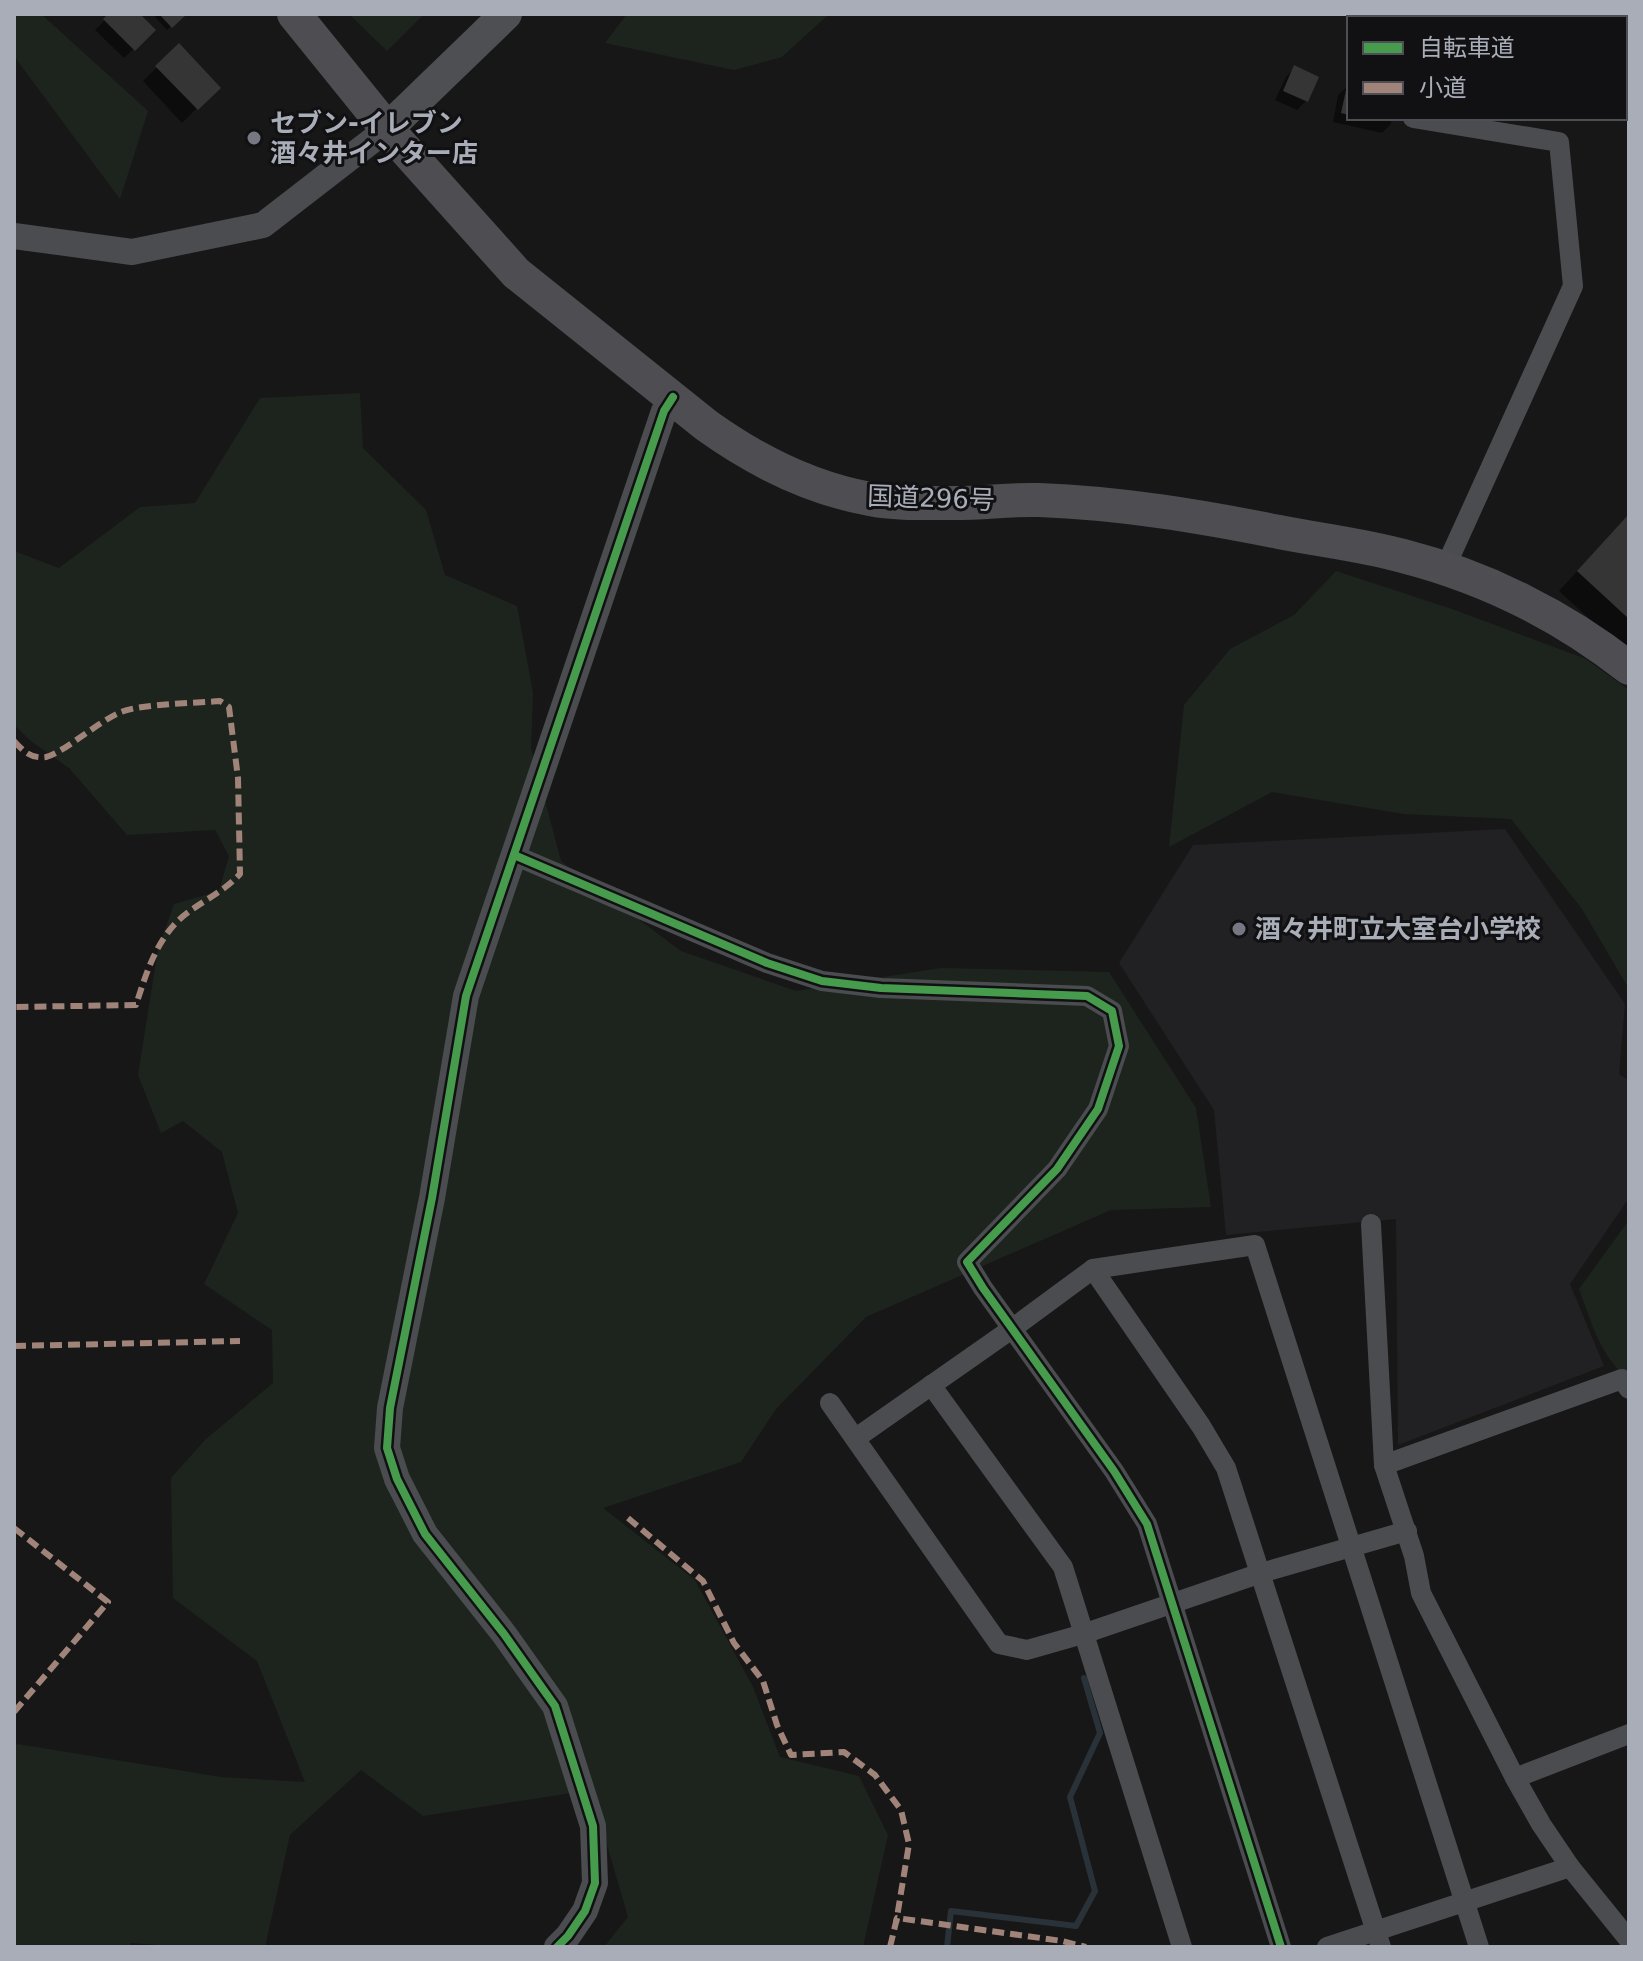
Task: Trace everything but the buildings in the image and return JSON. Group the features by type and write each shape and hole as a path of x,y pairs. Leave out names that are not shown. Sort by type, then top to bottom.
{"highway":[{"name":"国道296号","path":"294,14 387,129 516,273 738,448 774,468 827,489 873,500 951,503 1037,500 1164,510 1401,555 1445,568 1531,605 1591,639 1629,668"}],"main road":[{"path":"387,129 506,14"}],"street":[{"path":"1425,120 1559,142 1573,286 1445,568"},
{"path":"14,236 132,252 263,225 387,129"},
{"path":"557,1947 585,1911 595,1883 593,1826 555,1706 504,1634 425,1534 397,1479 387,1448 390,1408 432,1198 466,996 664,411 673,397"},
{"path":"514,855 767,963 822,981 881,988 1087,996 1112,1011 1119,1046 1098,1109 1057,1169 967,1262 1114,1471 1147,1524 1281,1947"},
{"path":"1371,1224 1384,1465 1407,1531 1421,1593 1515,1778 1570,1867 1629,1940"},
{"path":"856,1438 1093,1269 1255,1245 1479,1947"},
{"path":"1093,1269 1201,1426 1226,1468 1378,1939"},
{"path":"1384,1465 1622,1379 1629,1389"},
{"path":"931,1385 1063,1567 1182,1947"},
{"path":"830,1403 999,1644 1027,1650 1261,1573 1407,1531"},
{"path":"1515,1778 1629,1734"},
{"path":"1327,1947 1378,1939 1465,1903 1570,1867"}],"shaded area":[{"path":"14,14 41,14 148,111 120,199 14,56"},
{"path":"349,14 424,14 387,51"},
{"path":"627,14 829,14 782,57 734,70 605,43"},
{"path":"360,393 363,448 426,510 445,575 517,606 533,693 531,748 561,861 681,951 796,991 940,968 1109,972 1196,1108 1211,1207 1111,1210 866,1317 776,1409 741,1462 603,1508 695,1580 753,1687 780,1757 859,1776 888,1835 863,1947 604,1947 628,1917 591,1790 423,1816 361,1770 290,1835 265,1947 130,1943 131,1947 14,1947 14,1749 17,1744 221,1777 305,1782 257,1661 173,1598 171,1478 206,1439 273,1383 272,1330 204,1284 238,1213 222,1152 183,1121 161,1133 138,1075 158,949 174,904 219,891 229,856 215,830 127,835 69,768 14,725 14,551 59,568 140,507 195,503 260,398"},
{"path":"1336,571 1452,609 1586,659 1629,690 1629,989 1582,909 1511,819 1404,814 1272,792 1169,847 1184,705 1230,649 1294,615"},
{"path":"1505,829 1625,1004 1619,1074 1629,1081 1629,1198 1570,1284 1604,1366 1398,1445 1396,1219 1226,1235 1214,1110 1119,963 1193,845"},
{"path":"1629,1220 1629,1378 1604,1350 1579,1289"}],"waterway":[{"path":"947,1947 951,1911 1076,1926 1095,1891 1070,1797 1100,1733 1084,1678"}],"marked path":[{"path":"14,741 28,754 46,757 62,750 102,722 130,709 220,701 229,707 238,778 240,874 174,925 151,963 136,1005 14,1007"},
{"path":"14,1346 240,1341"},
{"path":"628,1518 703,1581 734,1643 763,1681 777,1725 791,1755 844,1752 875,1775 901,1810 909,1844 896,1923"},
{"path":"14,1528 108,1602 14,1712"},
{"path":"890,1947 897,1918 1086,1947"}],"cycle path":[{"path":"557,1947 585,1911 595,1883 593,1826 555,1706 504,1634 425,1534 397,1479 387,1448 390,1408 432,1198 466,996 664,411 673,397"},
{"path":"514,855 767,963 822,981 881,988 1087,996 1112,1011 1119,1046 1098,1109 1057,1169 967,1262 1114,1471 1147,1524 1281,1947"}],"place":[{"name":"セブン-イレブン 酒々井インター店","path":"254,138"},
{"name":"酒々井町立大室台小学校","path":"1239,929"}]}
